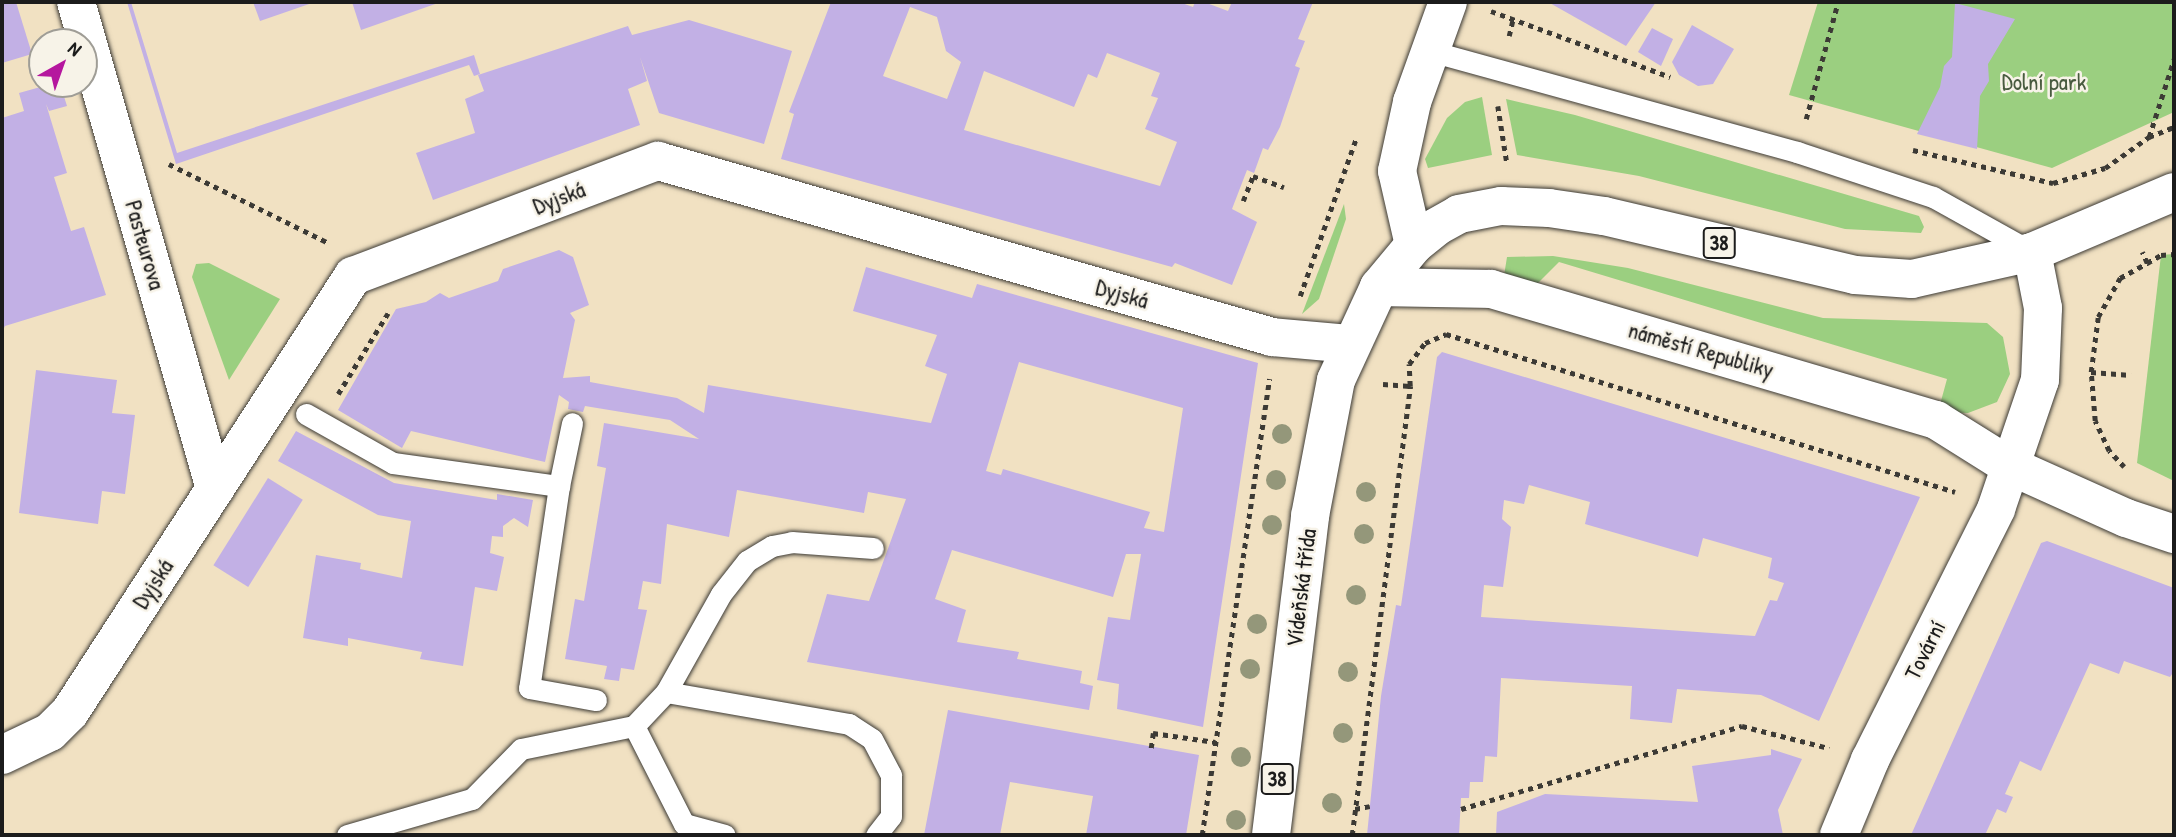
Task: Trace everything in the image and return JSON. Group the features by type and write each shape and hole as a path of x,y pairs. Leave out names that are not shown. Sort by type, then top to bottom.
{"street":[{"name":"Pasteurova","path":"76,2 215,489"},
{"path":"1414,244 1397,171 1412,102 1430,51 1466,5"},
{"name":"Dyjská","path":"2,755 50,732 70,712 353,276 658,161 1272,337 1350,344"},
{"name":"38","path":"1350,344 1379,287 1414,244 1459,214 1501,206 1604,216 1855,275 1912,279 2032,252 2174,192"},
{"path":"2008,465 2040,380 2043,308 2032,252"},
{"name":"náměstí Republiky","path":"1379,287 1499,291 1936,420 2008,465 2126,518 2174,534"},
{"name":"Vídeňská třída","path":"1271,835 1310,516 1336,380 1350,344"},
{"name":"Tovární","path":"1839,835 1870,760 1996,509 2008,465"}],"lane":[{"path":"1430,51 1797,152 1933,197 2032,252"},
{"path":"306,414 393,463 559,486"},
{"path":"572,423 559,486 529,688 596,700"},
{"path":"347,835 472,799 521,749 634,726 666,692 721,594 747,561 772,546 792,542 873,548"},
{"path":"666,692 849,724 872,739 891,775 891,816 876,835"},
{"path":"634,726 684,824 725,835"}],"path":[{"path":"1805,124 1838,2"},
{"path":"1466,5 1677,80"},
{"path":"2149,138 2174,59"},
{"path":"1792,120 1818,127"},
{"path":"1909,149 2053,183 2105,168 2149,138 2174,127"},
{"path":"1202,835 1272,337 1292,315 1359,129"},
{"path":"2105,168 2147,263"},
{"path":"1243,201 1253,176 1284,187"},
{"path":"2136,475 2109,451 2095,421 2091,372 2098,317 2120,278 2147,263 2174,254"},
{"path":"335,399 388,313"},
{"path":"1352,835 1410,386 1409,364 1425,343 1446,334 1955,492 1996,509"},
{"path":"2091,372 2131,375"},
{"path":"1461,809 1742,726 1870,760"},
{"path":"1151,748 1153,733 1215,742"},
{"path":"1355,809 1370,806"}],"green space":[{"name":"Dolní park","path":"1818,2 2174,2 2174,112 2052,168 1789,95"},
{"path":"1482,97 1492,155 1428,168 1425,159 1447,118 1465,102"},
{"path":"1506,99 1575,115 1919,216 1924,227 1921,233 1845,229 1639,176 1517,155"},
{"path":"1344,204 1346,219 1319,299 1302,314"},
{"path":"2174,254 2174,481 2137,463 2161,255"},
{"path":"1553,256 1628,268 1823,318 1987,323 2003,337 2010,374 1997,402 1968,413 1938,412 1947,379 1559,262 1532,289 1503,282 1507,257"},
{"path":"209,263 280,299 229,380 192,277 196,264"}],"building":[{"path":"2,2 16,2 28,41 28,55 2,63"},
{"path":"127,2 131,2 177,153 474,55 480,74 474,76 469,65 176,164"},
{"path":"253,2 315,2 260,21"},
{"path":"352,2 441,2 361,30"},
{"path":"831,2 1179,2 1193,7 1195,2 1204,2 1228,11 1232,2 1313,2 1298,39 1305,41 1295,66 1300,68 1280,127 1268,150 1263,148 1254,173 1247,170 1232,209 1257,222 1232,285 1175,263 1172,267 781,159 794,114 789,112","holes":["910,7 937,17 946,51 961,62 947,99 883,76","1107,53 1160,73 1151,96 1158,98 1145,129 1177,142 1160,186 964,130 984,71 1074,107 1088,74 1097,78"]},
{"path":"1548,2 1656,2 1626,46"},
{"path":"1955,3 2015,19 1988,64 1989,81 1980,96 1977,149 1917,134 1940,87 1944,66 1952,57"},
{"path":"689,20 792,51 764,144 659,113 640,57 647,81 628,89 640,125 433,200 416,153 475,133 465,99 484,91 478,75 628,26 632,35"},
{"path":"1692,25 1734,49 1713,84 1698,86 1679,75 1672,62"},
{"path":"1652,28 1673,39 1661,66 1638,52"},
{"path":"28,90 28,98 64,98 67,106 49,111 46,104 67,173 54,177 71,231 84,227 106,295 5,326 2,332 2,118 24,111 19,93"},
{"path":"559,250 573,257 589,305 570,313 575,320 563,378 590,376 590,382 677,398 704,413 708,385 931,423 947,374 925,366 937,335 853,311 866,267 972,298 977,284 1258,363 1203,727 1117,709 1119,684 1097,680 1108,617 1130,620 1141,554 1126,554 1113,597 952,550 935,599 966,610 957,642 1019,652 1017,659 1082,671 1080,683 1093,686 1089,710 807,662 827,594 869,601 906,499 868,492 864,513 737,490 729,537 667,524 661,584 643,581 638,609 647,610 634,670 621,668 619,681 604,679 607,666 565,659 575,599 584,601 606,468 597,466 604,423 699,439 670,420 585,406 583,412 568,409 569,402 559,395 545,462 411,431 402,448 338,410 396,309 426,302 440,293 449,298 498,281 503,269","holes":["1019,362 1183,408 1164,532 1144,528 1150,512 1003,469 1001,475 986,471"]},
{"path":"1442,352 1920,497 1819,721 1761,695 1677,689 1672,723 1630,719 1632,686 1501,678 1497,757 1485,756 1483,782 1470,782 1469,798 1461,798 1459,835 1367,835 1381,696 1396,605 1401,606 1437,357","holes":["1529,485 1590,502 1585,524 1698,557 1703,538 1772,558 1768,578 1784,583 1777,601 1770,600 1755,636 1481,617 1484,585 1503,587 1511,527 1502,519 1504,500 1524,504"]},
{"path":"36,370 117,380 112,413 135,415 125,494 102,491 98,524 19,513"},
{"path":"296,431 394,483 497,500 497,494 533,500 528,527 514,518 503,526 503,537 492,536 490,553 504,557 497,591 475,587 463,666 420,659 422,652 348,638 348,646 303,638 316,555 361,563 360,569 402,578 411,521 378,515 278,461"},
{"path":"268,478 303,500 248,587 213,565"},
{"path":"2047,541 2174,588 2174,671 2170,677 2124,661 2119,674 2090,663 2041,771 2020,761 2005,794 2013,797 2006,813 1997,809 1985,835 1911,835 2041,543"},
{"path":"948,710 1199,755 1186,835 1086,835 1093,796 1010,782 1000,835 924,835"},
{"path":"1771,749 1802,759 1778,810 1783,835 1496,835 1497,812 1545,794 1698,802 1692,766 1771,755"}]}
